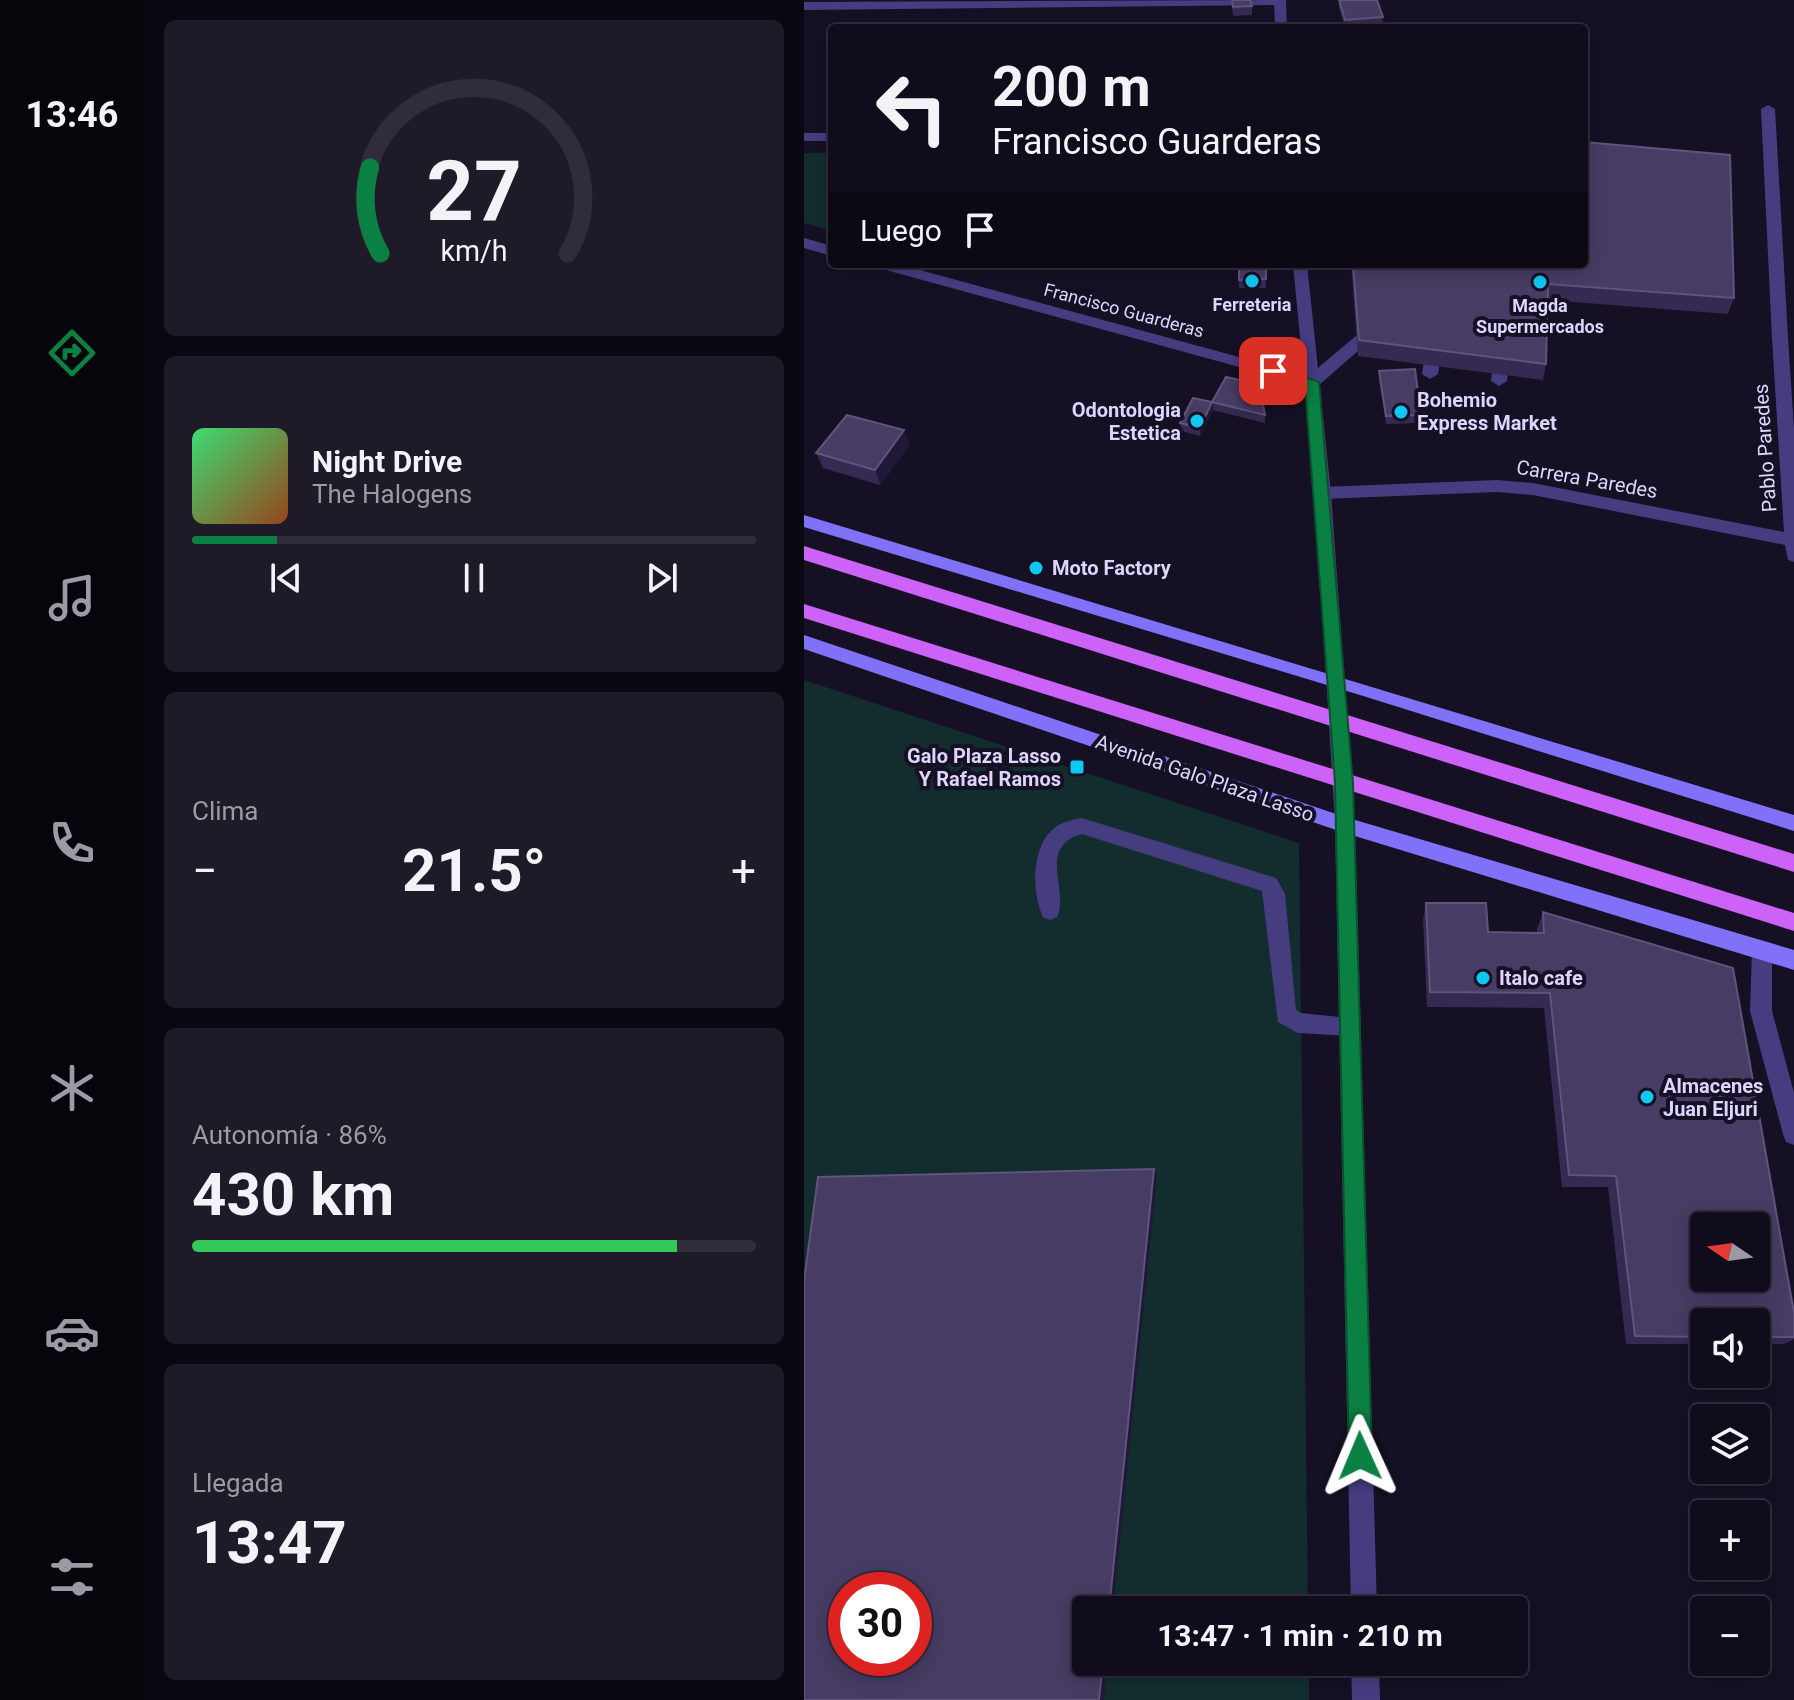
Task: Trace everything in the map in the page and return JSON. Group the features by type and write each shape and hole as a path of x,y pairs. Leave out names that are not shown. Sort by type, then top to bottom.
{"main road":[{"path":"804,521 1337,681 1794,823"},
{"path":"804,553 1794,863"},
{"name":"Avenida Galo Plaza Lasso","path":"804,611 1794,922"},
{"name":"Avenida Galo Plaza Lasso","path":"804,642 1345,825 1794,960"}],"street":[{"path":"804,6 1280,1 1281,24"},
{"name":"Pablo Paredes","path":"1768,109 1794,555"},
{"path":"804,137 828,137"},
{"path":"804,243 828,250"},
{"name":"Francisco Guarderas","path":"895,268 1312,382"},
{"path":"1300,268 1323,493 1344,783 1364,1596"},
{"path":"1312,382 1362,339 1378,313"},
{"path":"1499,381 1505,326"},
{"path":"1430,374 1437,329"},
{"name":"Carrera Paredes","path":"1323,493 1497,486 1533,489 1793,540"},
{"path":"1050,911 1044,867 1056,837 1065,828 1082,826 1269,884 1275,894 1286,1015 1298,1023 1350,1026"},
{"path":"1762,950 1761,1011 1794,1134"},
{"path":"1365,1676 1366,1700"}],"green space":[{"path":"804,153 828,153 828,230 804,223"},
{"path":"804,680 1299,843 1308,1596 1072,1596 1072,1676 1309,1676 1309,1700 804,1700"}],"building":[{"path":"1232,0 1250,0 1252,6 1233,7"},
{"path":"1339,0 1377,0 1383,17 1345,20"},
{"name":"Magda Supermercados","path":"1588,142 1730,155 1734,298 1548,284 1546,364 1359,340 1353,268 1588,268"},
{"path":"1239,268 1266,268 1266,279 1239,280"},
{"path":"1415,369 1421,415 1386,416 1379,371"},
{"path":"1226,377 1259,384 1265,415 1212,402"},
{"path":"1193,398 1212,402 1200,428 1180,423"},
{"path":"847,415 904,430 875,470 816,453"},
{"name":"Almacenes Juan Eljuri","path":"1426,903 1486,903 1488,932 1544,933 1543,912 1733,968 1794,1313 1794,1337 1770,1337 1770,1308 1690,1308 1690,1337 1635,1336 1616,1176 1569,1175 1550,993 1430,992"},
{"path":"1154,1169 1110,1596 1072,1596 1072,1676 1102,1676 1099,1700 804,1700 804,1281 818,1177"}],"place":[{"name":"Ferreteria","path":"1252,281"},
{"name":"Magda Supermercados","path":"1540,282"},
{"name":"Bohemio Express Market","path":"1401,412"},
{"name":"Odontologia Estetica","path":"1197,421"},
{"name":"Moto Factory","path":"1036,568"},
{"name":"Galo Plaza Lasso Y Rafael Ramos","path":"1077,767"},
{"name":"Italo cafe","path":"1483,978"},
{"name":"Almacenes Juan Eljuri","path":"1647,1097"}],"route":[{"path":"1273,371 1312,382 1323,493 1344,783 1360,1456"}]}
